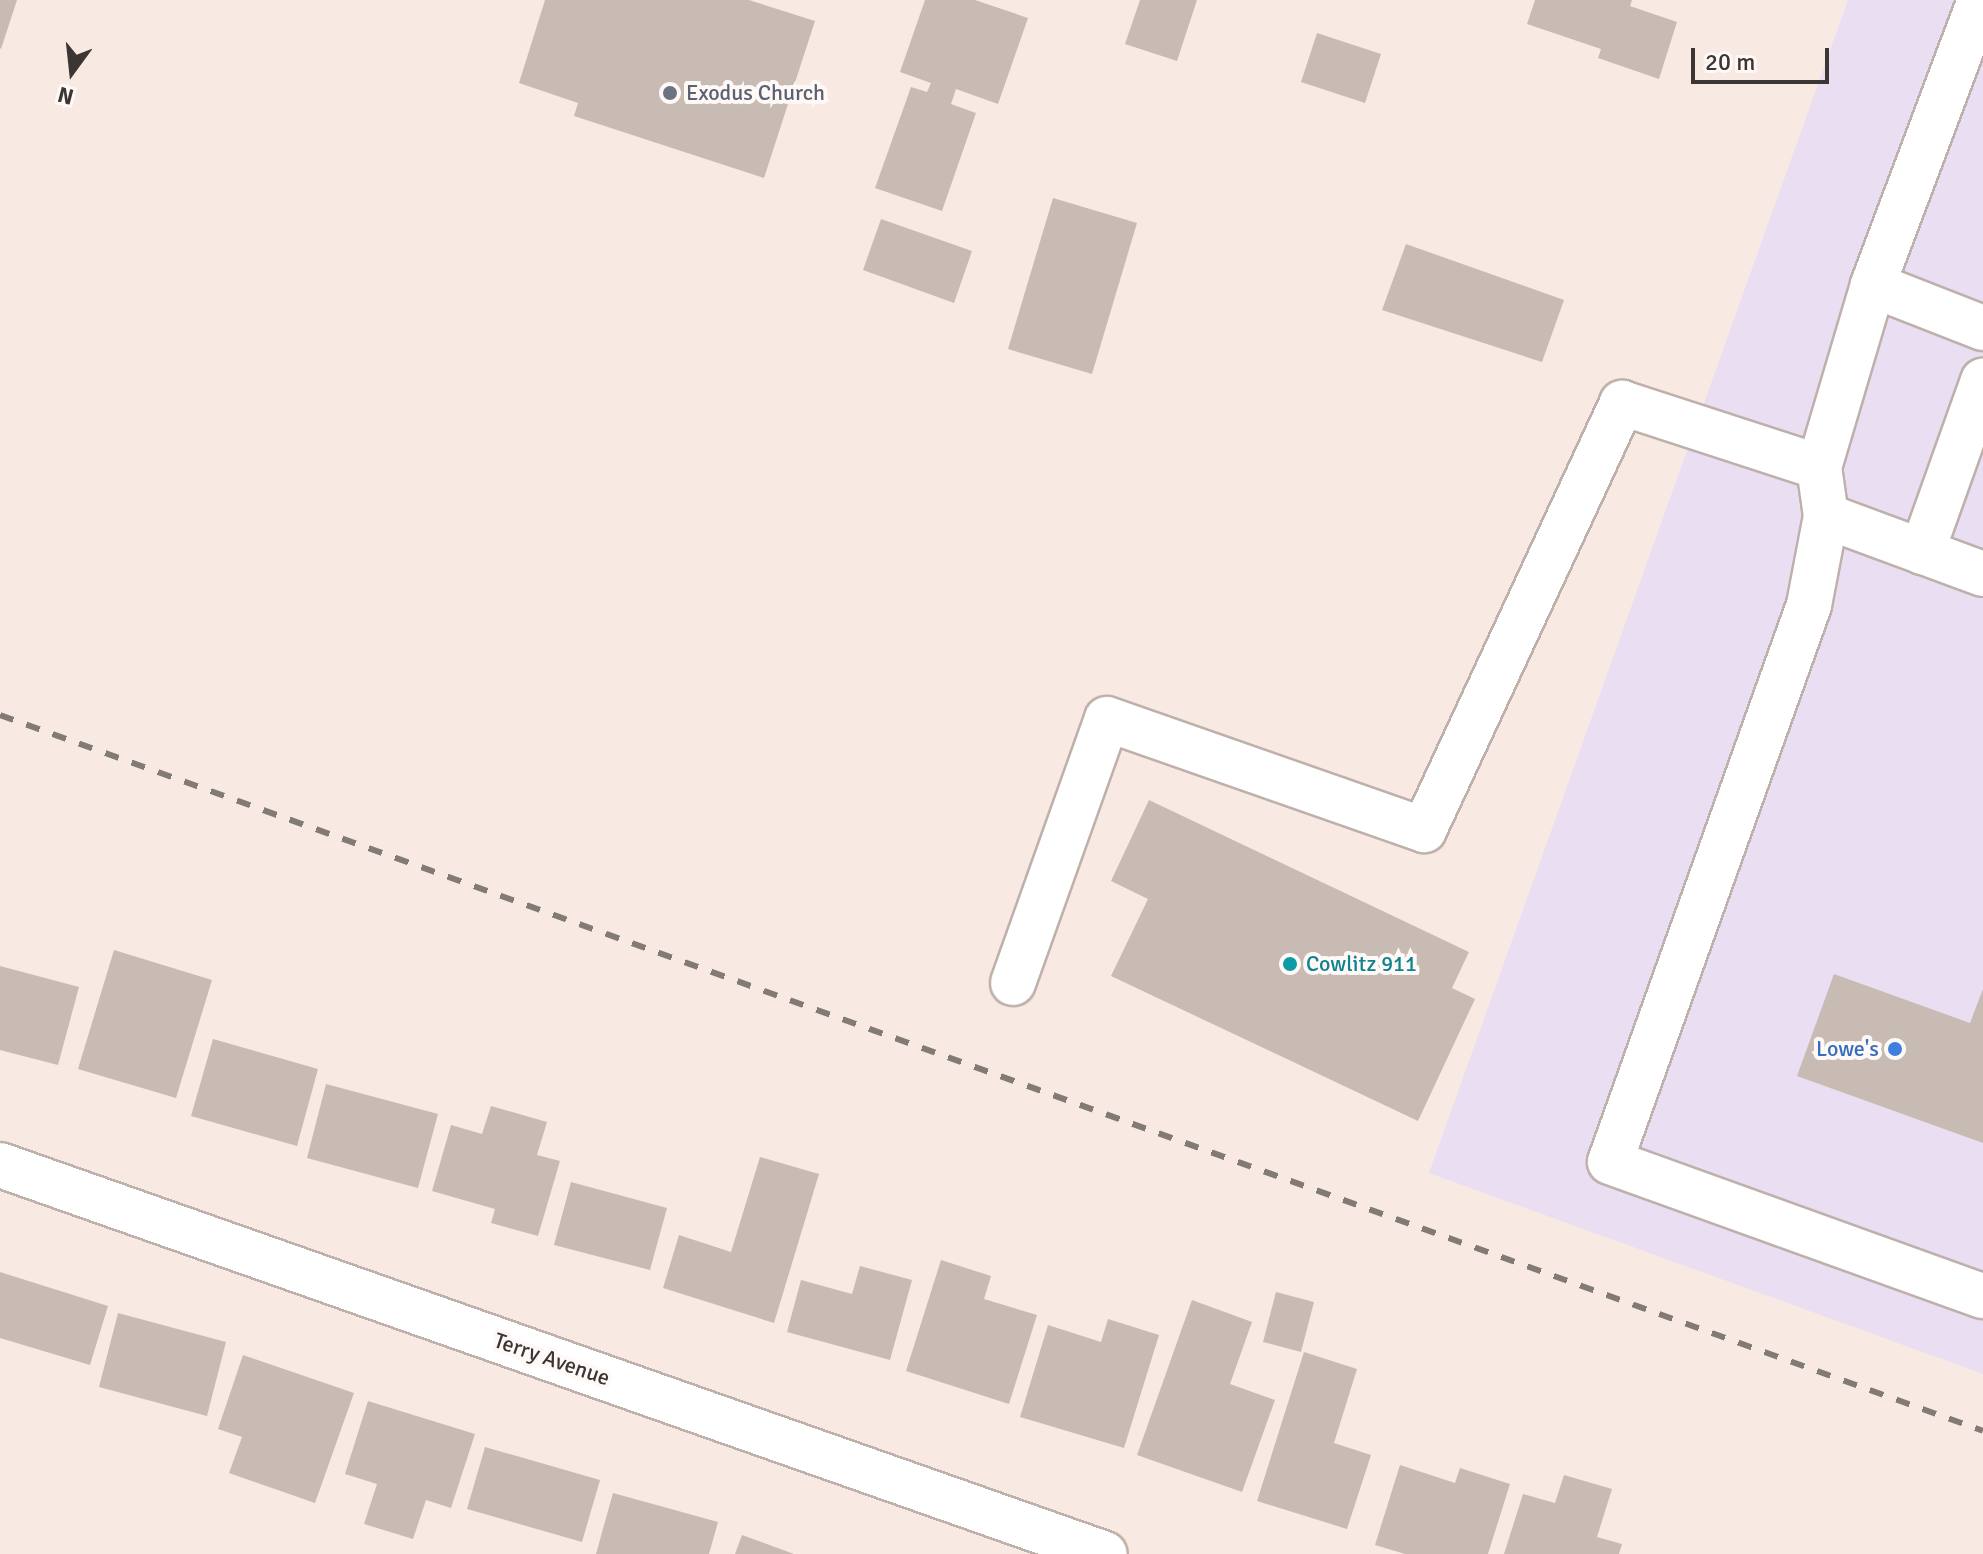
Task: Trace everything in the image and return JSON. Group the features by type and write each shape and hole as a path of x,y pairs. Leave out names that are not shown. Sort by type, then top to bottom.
{"street":[{"path":"1980,0 1873,285 1819,467 1826,516 1809,605 1610,1162 1983,1296"},
{"path":"1873,285 1983,328"},
{"path":"1922,552 1983,381"},
{"path":"1013,983 1107,719 1424,830 1622,403 1819,467"},
{"path":"1826,516 1983,574"},
{"name":"Terry Avenue","path":"0,1165 1105,1554"}],"shaded area":[{"path":"1848,0 1983,0 1983,1374 1429,1173"}],"building":[{"path":"0,0 17,0 1,49 0,48"},
{"name":"Exodus Church","path":"545,0 749,0 815,21 764,178 574,116 578,103 519,83"},
{"path":"925,0 975,0 1028,18 998,104 956,89 951,104 976,113 942,211 875,188 911,87 927,92 931,83 900,72"},
{"path":"1140,0 1197,0 1177,61 1125,44"},
{"path":"1535,0 1632,0 1630,6 1677,22 1659,79 1598,58 1601,49 1527,24"},
{"path":"1317,33 1381,54 1365,103 1301,82"},
{"path":"1053,198 1137,223 1092,374 1008,349"},
{"path":"881,219 972,251 954,303 863,270"},
{"path":"1406,244 1564,300 1542,362 1382,310"},
{"name":"Cowlitz 911","path":"1149,800 1469,952 1452,988 1475,999 1418,1121 1111,976 1148,899 1111,881"},
{"path":"114,950 212,980 176,1098 78,1069"},
{"path":"0,966 79,987 58,1065 0,1050"},
{"name":"Lowe's","path":"1834,974 1970,1023 1983,989 1983,1143 1797,1076"},
{"path":"213,1039 318,1069 297,1146 191,1116"},
{"path":"326,1084 438,1114 418,1188 307,1158"},
{"path":"491,1106 547,1122 537,1155 560,1161 538,1236 491,1223 495,1209 432,1191 451,1125 482,1134"},
{"path":"760,1157 819,1174 774,1323 663,1288 679,1235 731,1252"},
{"path":"571,1182 667,1208 650,1270 554,1245"},
{"path":"941,1260 991,1276 984,1299 1037,1315 1009,1404 906,1371"},
{"path":"860,1266 912,1280 890,1360 787,1332 801,1280 852,1294"},
{"path":"0,1272 108,1306 90,1365 0,1338"},
{"path":"1276,1292 1314,1302 1301,1352 1263,1342"},
{"path":"1192,1300 1252,1322 1230,1384 1275,1400 1242,1492 1137,1455"},
{"path":"118,1313 226,1342 207,1416 99,1387"},
{"path":"1108,1319 1159,1335 1124,1448 1020,1417 1048,1325 1101,1342"},
{"path":"1304,1352 1357,1369 1334,1443 1371,1455 1347,1529 1257,1501"},
{"path":"243,1355 354,1393 315,1503 229,1473 242,1437 218,1429"},
{"path":"368,1401 475,1434 451,1508 426,1500 413,1539 364,1524 377,1484 345,1474"},
{"path":"485,1447 600,1480 582,1542 467,1509"},
{"path":"1400,1465 1455,1483 1460,1468 1510,1484 1488,1554 1405,1554 1375,1545"},
{"path":"1564,1475 1612,1489 1597,1537 1622,1544 1619,1554 1504,1554 1523,1494 1555,1503"},
{"path":"613,1493 718,1522 709,1554 596,1554"},
{"path":"742,1535 794,1554 735,1554"}],"railway":[{"path":"0,715 1983,1431"}],"place":[{"name":"Exodus Church","path":"670,93"},
{"name":"Cowlitz 911","path":"1290,964"},
{"name":"Lowe's","path":"1895,1049"}]}
